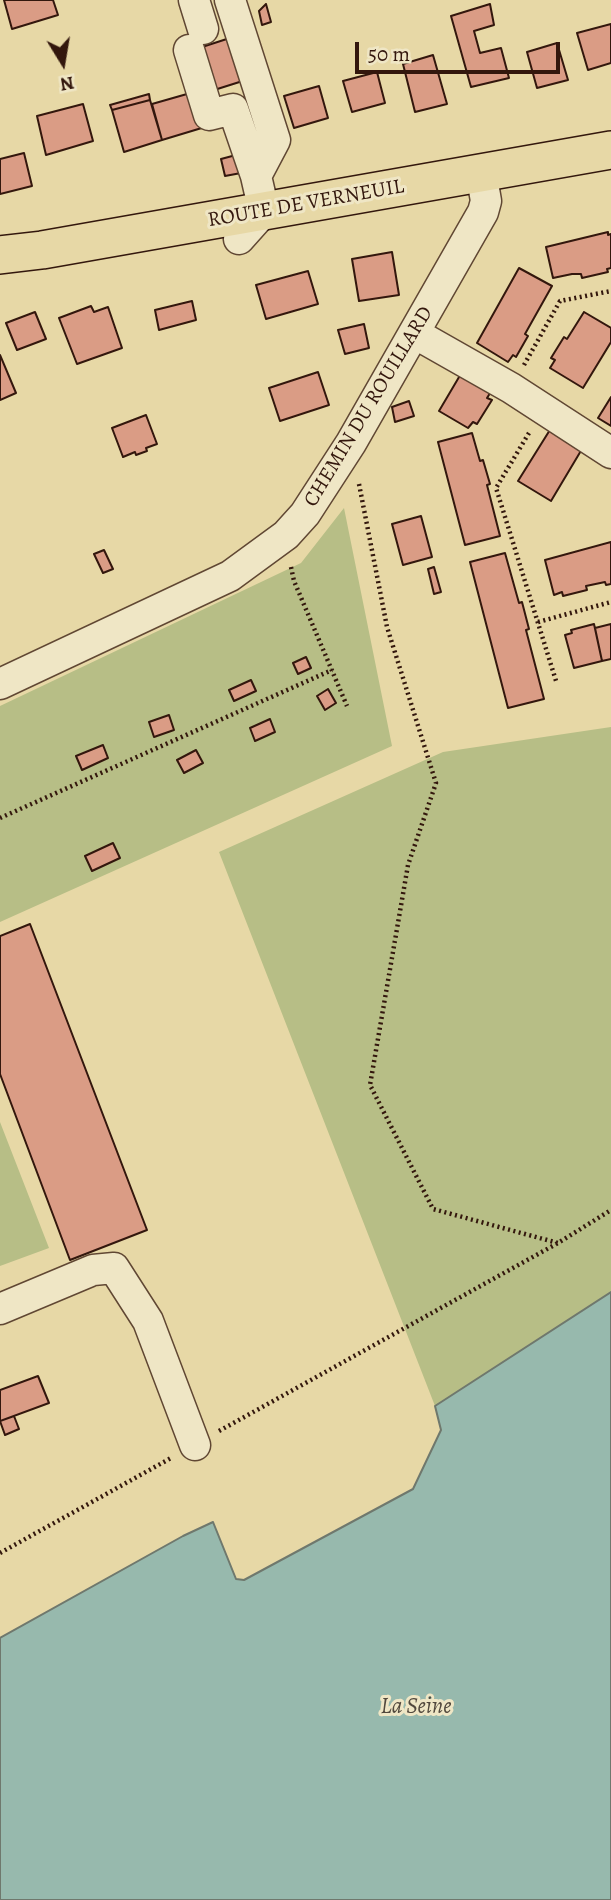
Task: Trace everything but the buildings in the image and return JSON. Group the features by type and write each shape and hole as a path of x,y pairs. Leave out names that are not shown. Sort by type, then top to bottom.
{"main road":[{"name":"ROUTE DE VERNEUIL","path":"0,278 88,266 239,239 483,184 611,150"},
{"name":"ROUTE DE VERNEUIL","path":"0,255 264,211 483,184 611,173"}],"street":[{"path":"194,0 196,39 209,115 233,109 256,176 264,211 239,239"},
{"path":"230,0 275,140 256,176"},
{"name":"CHEMIN DU ROUILLARD","path":"0,684 230,576 286,535 305,513 351,443 483,212 486,201 483,184"},
{"path":"414,334 511,388 611,453"},
{"path":"0,1309 93,1270 114,1268 148,1321 195,1445"}],"path":[{"path":"511,388 560,301 611,291"},
{"path":"544,409 496,488 557,684"},
{"path":"351,443 387,627 436,783 408,865 370,1085 433,1209 558,1243"},
{"path":"286,535 294,581 347,706"},
{"path":"538,622 611,602"},
{"path":"0,818 332,670"},
{"path":"0,1553 558,1243 611,1210"}],"green space":[{"path":"344,508 392,746 0,922 0,706 301,563"},
{"path":"611,727 611,1292 435,1406 219,852 443,752"},
{"path":"0,1122 49,1248 0,1266"}],"water":[{"name":"La Seine","path":"611,1292 611,1900 0,1900 0,1638 213,1522 236,1579 244,1580 413,1489 441,1430 435,1406"}]}
